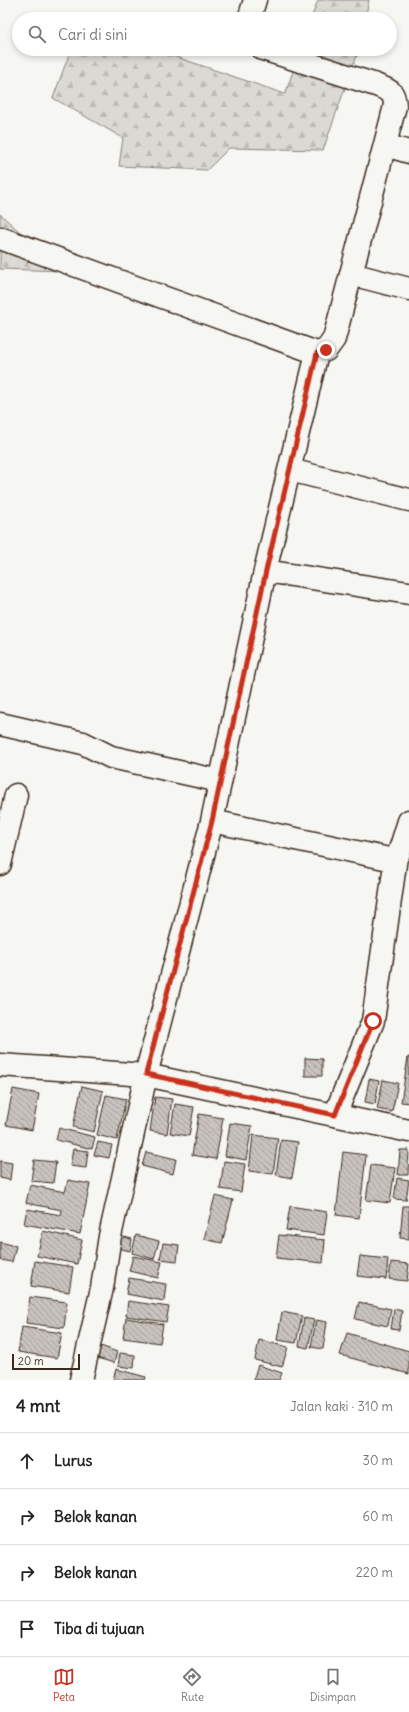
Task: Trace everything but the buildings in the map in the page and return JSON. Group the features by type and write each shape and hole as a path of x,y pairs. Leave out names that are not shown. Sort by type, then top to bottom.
{"street":[{"path":"251,12 255,0"},
{"path":"0,238 317,353 326,350 334,339 395,106 394,96 391,92 376,85 285,56"},
{"path":"385,145 409,152"},
{"path":"351,274 409,289"},
{"path":"81,1380 102,1288 110,1236 146,1074 212,821 266,571 317,353"},
{"path":"290,470 409,500"},
{"path":"266,571 409,593"},
{"path":"0,724 83,743 111,757 220,781"},
{"path":"1,857 16,795"},
{"path":"212,821 389,859 396,857"},
{"path":"335,1115 373,1021 396,857 399,853 409,821"},
{"path":"0,1065 146,1074 409,1131"}],"green space":[{"path":"318,0 369,0 366,12 314,12"},
{"path":"68,56 174,56 285,94 299,56 357,56 323,150 229,148 207,170 119,166 123,138 53,98"},
{"path":"0,214 63,271 0,269"}],"route":[{"path":"326,350 317,353 266,571 212,821 146,1074 335,1115 373,1021"}]}
